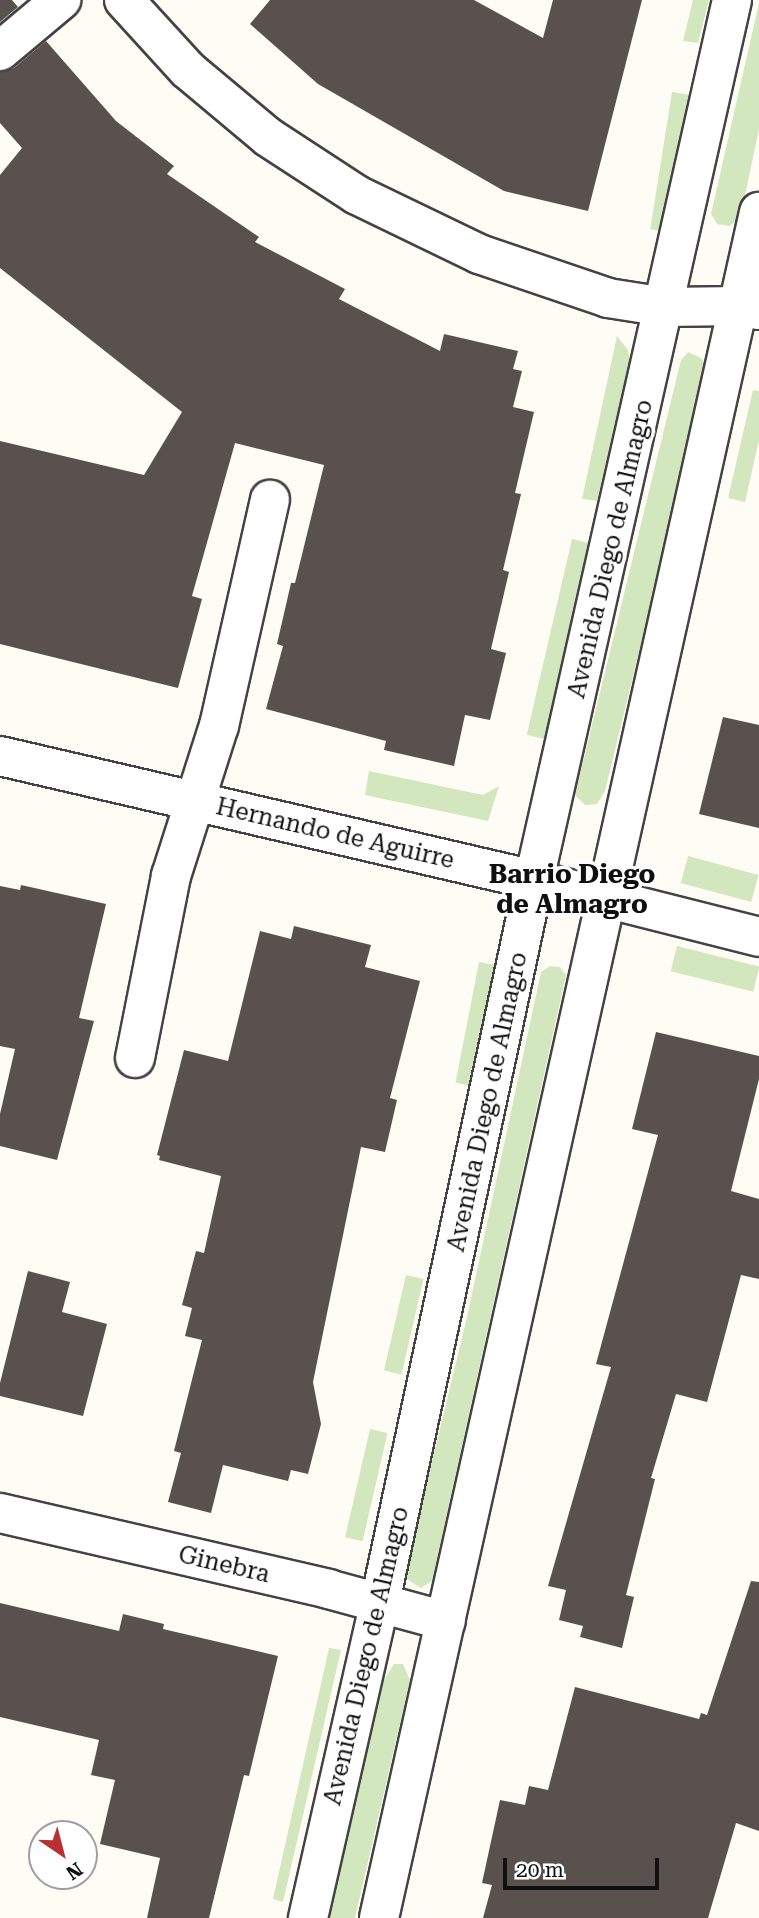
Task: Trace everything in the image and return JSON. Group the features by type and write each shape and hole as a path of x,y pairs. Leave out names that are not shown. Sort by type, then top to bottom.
{"street":[{"path":"0,51 61,0"},
{"path":"124,0 188,70 268,136 357,195 479,254 608,299 665,307 749,308"},
{"name":"Avenida Diego de Almagro","path":"308,1918 380,1602 534,880 733,0"},
{"path":"379,1918 605,898 749,308 759,212"},
{"name":"Hernando de Aguirre","path":"135,1058 171,876 219,726 270,500"},
{"name":"Hernando de Aguirre","path":"0,755 534,880 759,937"},
{"name":"Ginebra","path":"0,1513 380,1602 446,1621"}],"green space":[{"path":"693,0 709,0 698,43 683,41"},
{"path":"759,3 759,129 740,219 729,226 717,224 711,214"},
{"path":"672,92 690,95 668,232 650,229"},
{"path":"617,336 628,350 630,361 597,501 582,499"},
{"path":"688,352 701,358 708,369 605,791 597,804 585,805 575,795 681,360"},
{"path":"753,390 759,391 759,440 745,502 728,498"},
{"path":"572,539 590,543 544,739 527,735"},
{"path":"369,771 483,795 499,786 488,821 365,795"},
{"path":"688,856 759,875 751,902 681,883"},
{"path":"677,946 759,966 753,992 671,971"},
{"path":"479,962 495,965 471,1086 456,1083"},
{"path":"550,966 560,967 566,975 432,1581 421,1588 404,1577 467,1317 541,972"},
{"path":"406,1275 424,1279 401,1375 384,1370"},
{"path":"370,1429 388,1433 363,1541 345,1537"},
{"path":"329,1648 341,1650 283,1902 273,1899"},
{"path":"394,1664 403,1664 410,1680 355,1918 326,1918 384,1680"}],"building":[{"path":"0,0 12,0 18,7 0,22"},
{"path":"270,0 474,0 543,38 553,0 642,0 588,211 504,191 318,84 250,24"},
{"path":"46,41 116,121 174,166 167,174 259,237 255,242 345,289 339,299 440,351 444,334 518,351 513,369 522,371 513,407 534,412 515,493 521,494 503,570 509,572 491,649 506,653 490,720 465,715 454,766 384,750 386,741 266,709 283,646 277,644 291,583 295,583 324,465 235,443 192,596 202,599 178,688 0,644 0,441 144,475 182,412 0,268 0,175 22,148 0,123 0,72 14,68"},
{"path":"723,717 759,725 759,828 699,814"},
{"path":"21,885 106,904 79,1018 94,1021 57,1160 0,1146 0,1114 15,1049 0,1046 0,886 20,890"},
{"path":"294,926 371,945 365,967 420,981 390,1098 397,1100 385,1152 361,1147 313,1382 321,1424 308,1474 291,1470 288,1481 223,1465 211,1513 168,1502 181,1453 174,1451 202,1340 185,1336 192,1308 182,1305 196,1251 204,1253 221,1176 159,1160 160,1156 157,1155 184,1050 228,1061 260,931 291,939"},
{"path":"656,1032 759,1056 759,1079 731,1191 759,1199 759,1279 741,1275 707,1402 676,1394 651,1478 655,1479 626,1595 634,1597 622,1648 580,1637 583,1626 559,1620 566,1590 548,1586 611,1367 596,1364 658,1135 632,1129"},
{"path":"28,1271 70,1282 62,1312 107,1324 83,1416 0,1396 0,1383"},
{"path":"751,1581 759,1582 759,1831 736,1823 708,1918 483,1918 492,1885 482,1883 500,1800 525,1805 529,1786 548,1790 575,1687 699,1719 701,1713 707,1715"},
{"path":"0,1603 119,1631 123,1614 164,1624 163,1629 278,1656 249,1776 244,1775 209,1918 147,1918 160,1858 100,1844 115,1780 91,1775 99,1740 0,1717"}],"district":[{"name":"Barrio Diego de Almagro","path":"572,890"}]}
